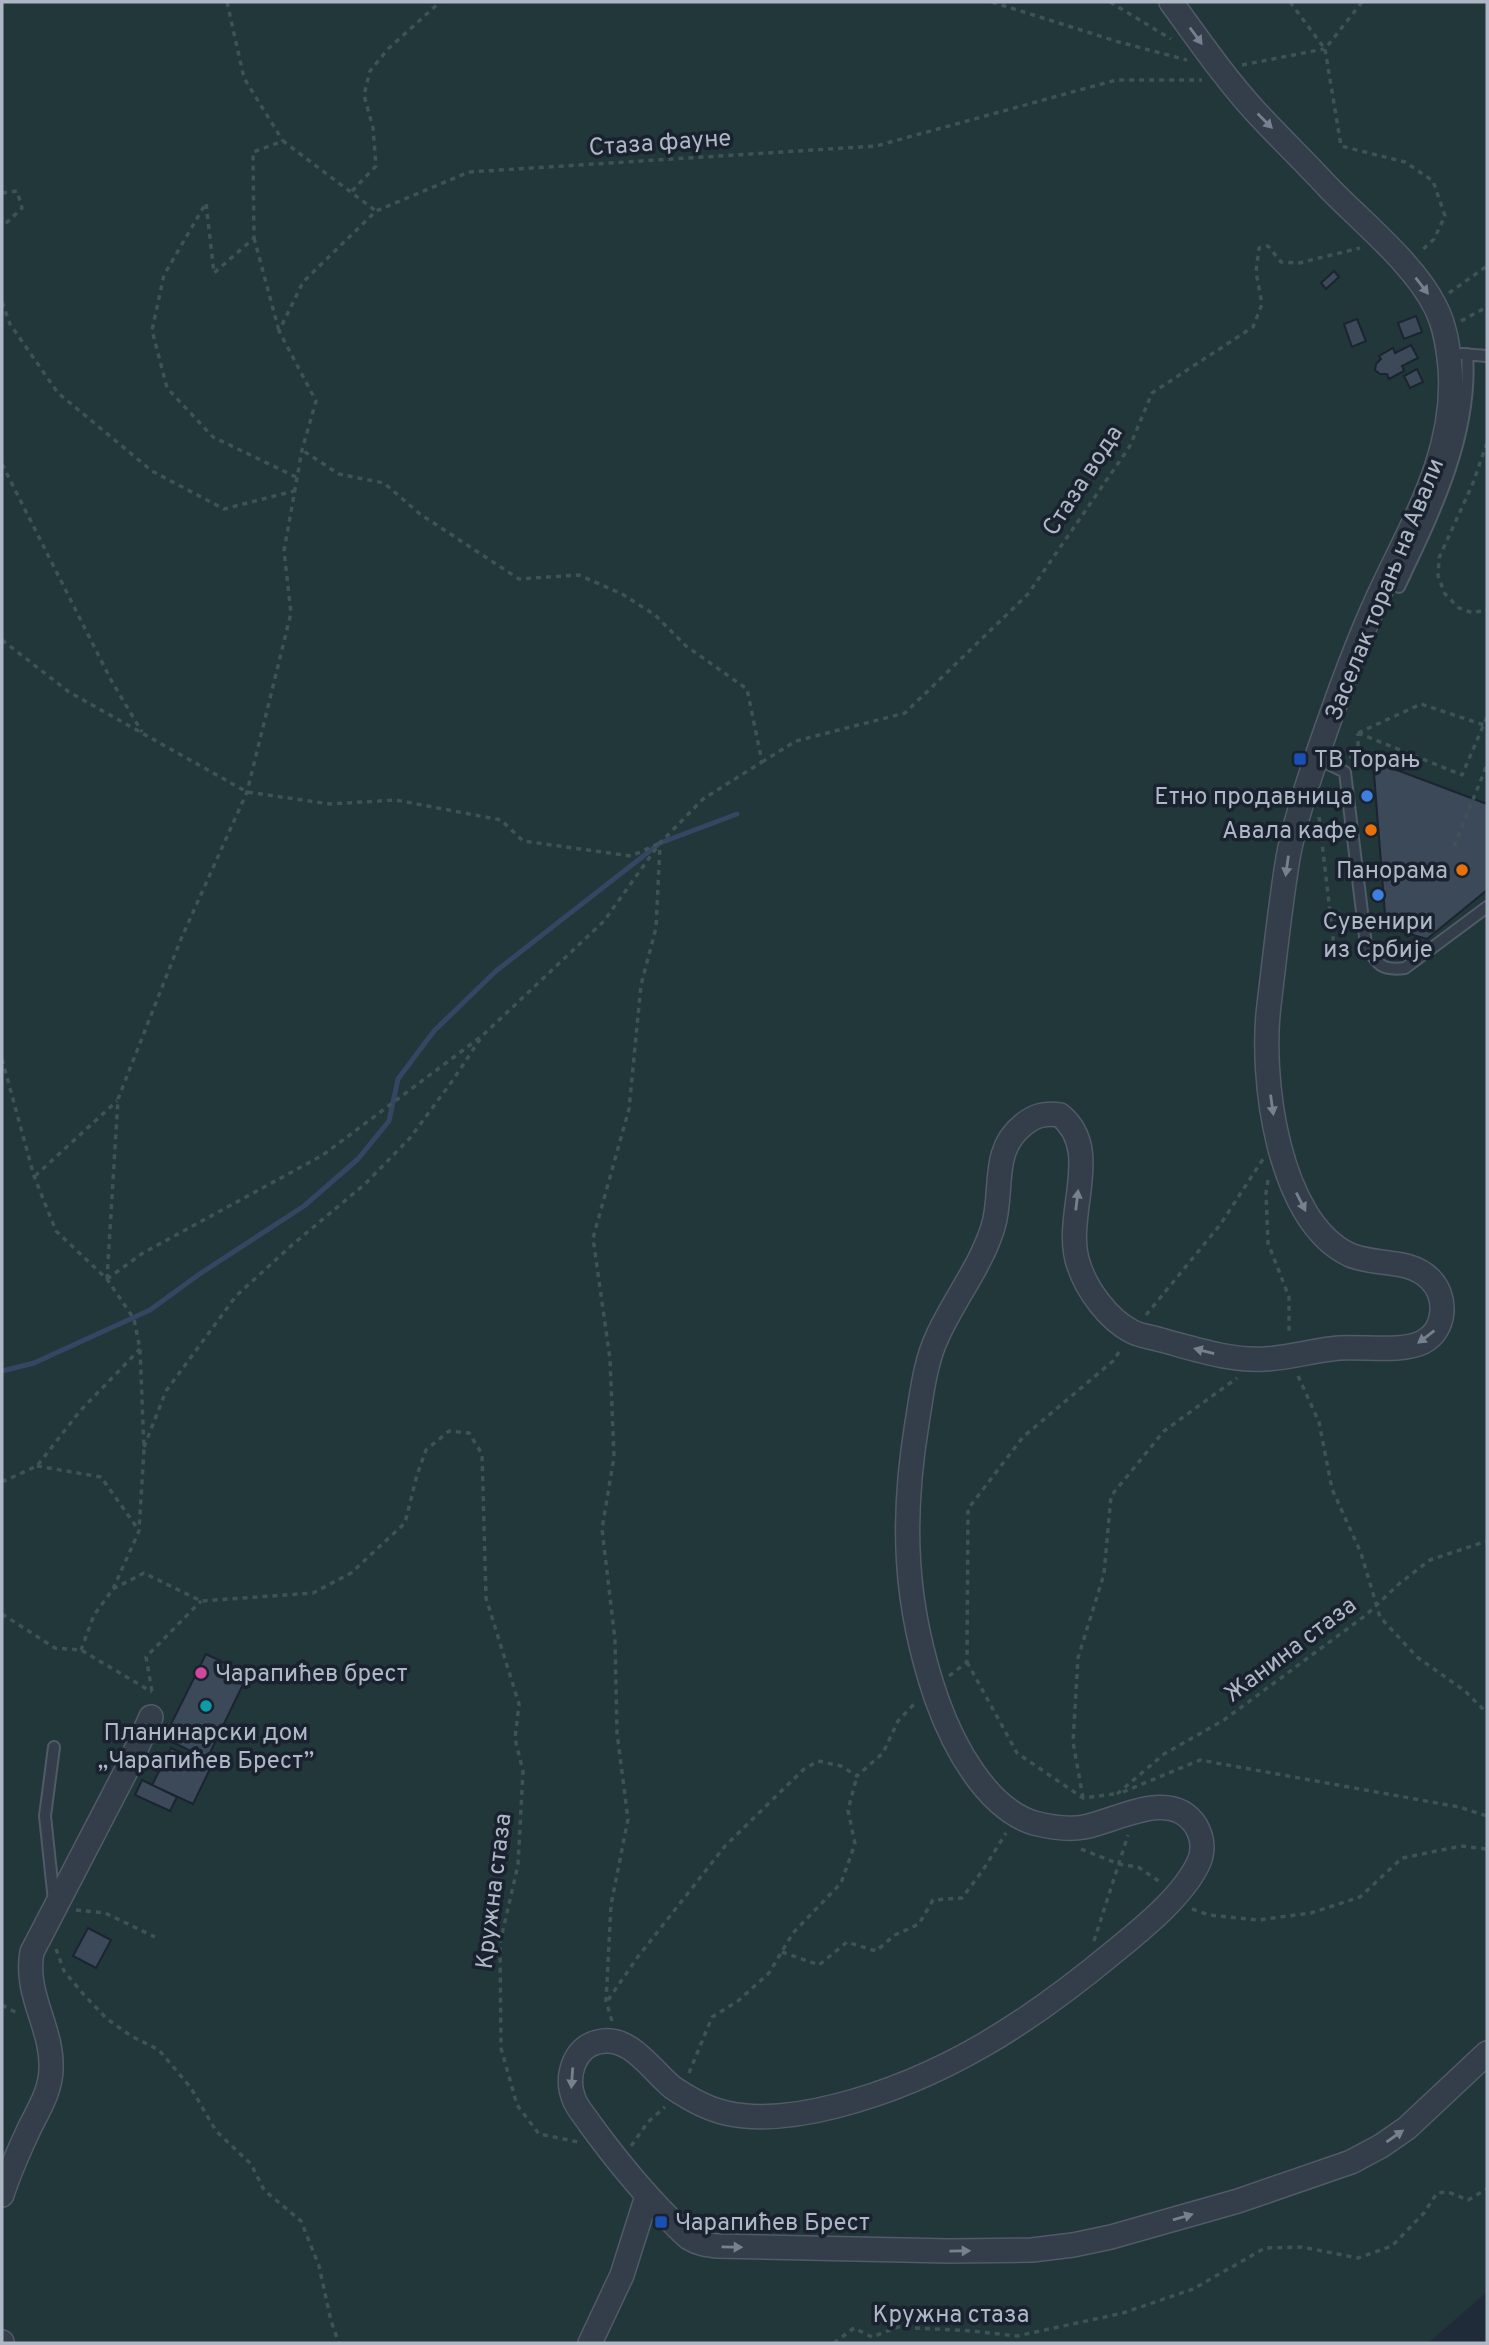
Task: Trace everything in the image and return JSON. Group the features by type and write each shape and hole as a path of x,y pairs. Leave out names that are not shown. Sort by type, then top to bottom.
{"street":[{"name":"Заселак торањ на Авали","path":"1014,1814 1000,1804 974,1773 938,1703 910,1592 906,1529 909,1468 924,1378 936,1338 993,1229 998,1204 998,1174 1010,1136 1028,1120 1045,1113 1060,1115 1075,1131 1082,1154 1073,1236 1079,1267 1104,1310 1132,1332 1225,1357 1262,1359 1327,1349 1404,1348 1427,1340 1435,1331 1443,1310 1435,1283 1418,1270 1355,1257 1333,1245 1315,1226 1301,1206 1277,1138 1266,1071 1267,1020 1289,855 1316,758 1377,600 1428,495 1449,418 1451,383 1458,354 1434,303 1405,266 1255,111 1171,2"},
{"path":"2,2195 11,2168 45,2095 51,2071 51,2054 30,1981 32,1952 151,1717"},
{"path":"1014,1814 1031,1822 1071,1829 1087,1827 1136,1811 1166,1807 1188,1816 1195,1825 1202,1846 1201,1858 1188,1880 1145,1927 1082,1979 1022,2022 944,2068 899,2088 805,2114 735,2115 713,2110 681,2092 626,2046 605,2040 595,2042 578,2054 573,2066 572,2094 575,2103 607,2148 647,2196 690,2238 708,2245 949,2251 1032,2249 1073,2245 1111,2237 1238,2201 1351,2162 1407,2128 1487,2053"},
{"path":"590,2343 622,2275 647,2196"}],"lane":[{"path":"1399,587 1446,482 1462,422 1469,384 1458,354 1487,356"},
{"path":"1316,758 1345,772 1367,945 1375,961 1389,970 1405,968 1487,908"},
{"path":"54,1747 46,1816 54,1908"}],"path":[{"path":"228,2 244,78 283,141 376,211"},
{"path":"283,141 352,191 376,166 373,128 364,95 370,71 388,48 440,2"},
{"path":"992,2 1119,42 1221,69 1325,49 1362,2"},
{"path":"1110,2 1177,42"},
{"path":"1290,2 1325,49 1341,146 1405,162 1433,181 1445,216 1434,239 1405,266"},
{"name":"Стаза фауне","path":"279,331 303,282 376,211 469,172 876,146 1116,80 1222,80 1221,69"},
{"path":"107,1279 118,1099 181,939 247,792 291,613 285,551 302,450 316,401 279,331 254,238 253,152 283,141"},
{"path":"2,192 17,191 22,208 2,227"},
{"path":"254,238 214,273 206,203 163,275 152,330 167,388 213,437 297,478"},
{"name":"Стаза вода","path":"762,762 796,741 905,713 1028,594 1130,446 1152,393 1253,327 1262,304 1256,272 1259,248 1268,246 1281,262 1299,263 1383,243"},
{"path":"1434,303 1487,266"},
{"path":"2,302 10,324 58,393 152,471 224,509 294,491"},
{"path":"1445,329 1487,307"},
{"path":"1487,443 1473,483 1439,558 1438,576 1445,594 1459,608 1473,613 1487,609"},
{"path":"107,1279 143,1254 323,1155 482,1036 604,921 660,843 703,799 762,762 747,689 686,646 655,615 622,594 579,575 519,579 420,514 384,483 339,474 302,450"},
{"path":"2,464 111,680 143,733"},
{"path":"2,639 69,692 247,792 330,804 396,800 501,820 523,841 631,856 660,843"},
{"path":"1358,733 1421,704 1484,724"},
{"path":"1358,733 1462,775 1487,717"},
{"path":"1316,758 1358,757 1358,733"},
{"path":"1454,846 1487,765"},
{"path":"1319,814 1334,946 1367,945"},
{"path":"660,843 656,928 641,985 629,1108 593,1238 610,1359 614,1457 602,1530 615,1640 617,1733 628,1819 611,1905 606,2001 725,1846 804,1769 818,1761 841,1766 857,1776"},
{"path":"144,1449 166,1391 236,1296 366,1184 401,1147 453,1080 482,1036"},
{"path":"2,1059 34,1176 56,1231 107,1279 134,1319 141,1349 144,1449 139,1531 113,1589 94,1615 81,1650"},
{"path":"34,1176 118,1099"},
{"path":"1269,1179 1266,1193 1268,1243 1289,1297 1289,1356 1320,1422 1332,1489 1361,1553 1380,1617 1417,1657 1465,1691 1487,1713"},
{"path":"2,1482 37,1466 80,1411 141,1349"},
{"path":"1083,1798 1073,1742 1078,1658 1104,1574 1111,1496 1164,1431 1262,1359"},
{"name":"Кружна стаза","path":"201,1601 313,1593 351,1573 405,1523 426,1450 449,1431 469,1433 482,1454 486,1598 519,1704 515,1739 523,1771 518,1865 500,1943 501,2048 517,2105 539,2134 607,2148"},
{"path":"37,1466 101,1477 139,1531"},
{"path":"628,2172 631,2144 648,2122 681,2092 712,2017 738,2001 769,1973 793,1933 841,1883 855,1844 848,1810 857,1776 883,1753 898,1721 925,1693 967,1662 968,1509"},
{"name":"Жанина стаза","path":"1487,1541 1430,1560 1376,1605 1224,1720 1164,1754 1117,1794 1200,1760 1432,1802 1487,1816"},
{"path":"2,1614 55,1648 81,1650 152,1692 146,1657 201,1601 144,1573 113,1589"},
{"path":"782,1952 819,1965 847,1942 876,1951 895,1935 919,1924 933,1900 962,1898 983,1870 1016,1816 1014,1814"},
{"path":"1080,1849 1119,1864 1138,1867 1157,1878 1184,1906 1209,1915 1258,1920 1311,1913 1360,1897 1402,1858 1461,1846 1487,1849"},
{"path":"54,1908 105,1913 155,1937"},
{"path":"53,1941 64,1971 78,1988 106,2018 131,2036 159,2050 191,2088 216,2131 251,2164 264,2190 302,2221 319,2266 331,2321 339,2343"},
{"name":"Кружна стаза","path":"834,2343 854,2328 872,2337 898,2327 1017,2336 1123,2312 1193,2289 1265,2248 1303,2247 1359,2258 1392,2246 1424,2213 1437,2193 1448,2192 1468,2200 1487,2189"}],"green space":[{"path":"2,2 1487,2 1487,2292 1428,2343 2,2343"}],"building":[{"path":"1334,271 1339,277 1326,289 1321,283"},
{"path":"1416,316 1422,332 1404,339 1398,323"},
{"path":"1357,319 1366,341 1352,347 1344,324"},
{"path":"1411,345 1418,358 1402,366 1404,371 1389,379 1387,374 1380,374 1375,370 1381,359 1379,356 1393,348 1395,353"},
{"path":"1417,369 1423,382 1410,388 1404,376"},
{"path":"1373,761 1487,804 1487,890 1427,939 1386,927"},
{"name":"Планинарски дом „Чарапићев Брест”","path":"206,1654 248,1674 207,1759 164,1738"},
{"path":"171,1748 211,1767 193,1804 152,1785"},
{"path":"142,1780 177,1797 170,1811 135,1795"},
{"path":"88,1928 111,1940 96,1968 73,1956"}],"waterway":[{"path":"2,1371 34,1363 150,1310 201,1273 304,1206 358,1159 389,1121 398,1079 434,1031 496,971 660,843 737,814"}],"place":[{"name":"ТВ Торањ","path":"1300,759"},
{"name":"Етно продавница","path":"1367,796"},
{"name":"Авала кафе","path":"1371,830"},
{"name":"Панорама","path":"1462,870"},
{"name":"Сувенири из Србије","path":"1378,895"},
{"name":"Чарапићев брест","path":"201,1673"},
{"name":"Планинарски дом „Чарапићев Брест”","path":"206,1706"},
{"name":"Чарапићев Брест","path":"661,2222"}]}
